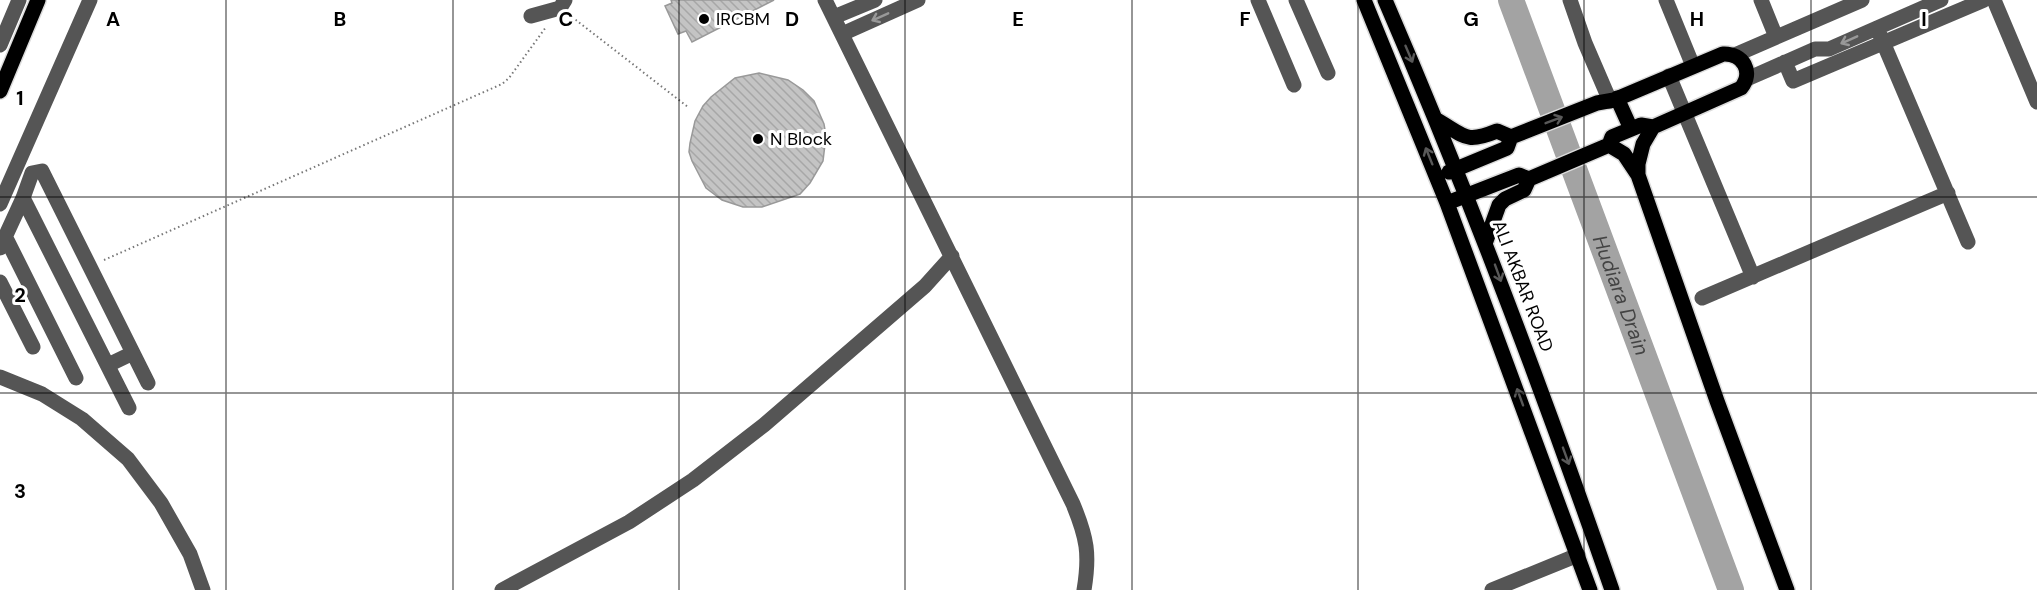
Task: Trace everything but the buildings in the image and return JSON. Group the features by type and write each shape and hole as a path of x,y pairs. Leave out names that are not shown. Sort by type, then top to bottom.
{"main road":[{"path":"0,91 38,0"},
{"path":"1364,0 1448,203 1590,590"},
{"name":"ALI AKBAR ROAD","path":"1386,0 1486,241 1612,590"},
{"path":"1437,120 1467,137 1479,138 1497,131 1511,137 1608,101 1723,54 1736,55 1745,65 1746,79 1738,90 1653,127 1641,125 1612,137 1607,146 1529,179 1524,190 1505,199 1499,205 1486,241"},
{"path":"1608,101 1631,129"},
{"path":"1638,175 1643,144 1653,127"},
{"path":"1437,177 1507,148 1511,137"},
{"path":"1607,146 1624,154 1638,175 1721,412 1787,590"},
{"path":"1448,203 1519,175 1529,179"}],"street":[{"path":"0,45 19,0"},
{"path":"0,204 90,0"},
{"path":"825,0 952,256 1084,532 1088,567 1084,590"},
{"path":"834,17 875,0"},
{"path":"842,34 918,0"},
{"path":"1258,0 1294,85"},
{"path":"1296,0 1328,73"},
{"path":"1570,0 1608,101"},
{"path":"1666,0 1694,66"},
{"path":"1761,0 1776,38"},
{"path":"1736,55 1862,0"},
{"path":"1746,79 1815,49 1829,48 1941,0"},
{"path":"1785,62 1793,81 1984,0"},
{"path":"1994,0 2031,71 2037,102"},
{"path":"531,16 562,4"},
{"path":"1876,28 1968,242"},
{"path":"1669,76 1753,277"},
{"path":"76,378 2,242 32,173 42,171 148,383"},
{"path":"1702,298 1948,193"},
{"path":"23,198 129,408"},
{"path":"502,590 629,522 693,480 764,425 871,333 925,286 952,256"},
{"path":"0,282 33,347"},
{"path":"108,365 133,353"},
{"path":"0,377 42,394 82,418 128,459 161,503 190,554 203,590"},
{"path":"1492,590 1578,555"}],"path":[{"path":"91,266 502,84 509,78 562,4 688,107"}],"waterway":[{"name":"Hudiara Drain","path":"1511,0 1731,590"}],"place":[{"name":"IRCBM","path":"704,19"},
{"name":"N Block","path":"758,139"}]}
